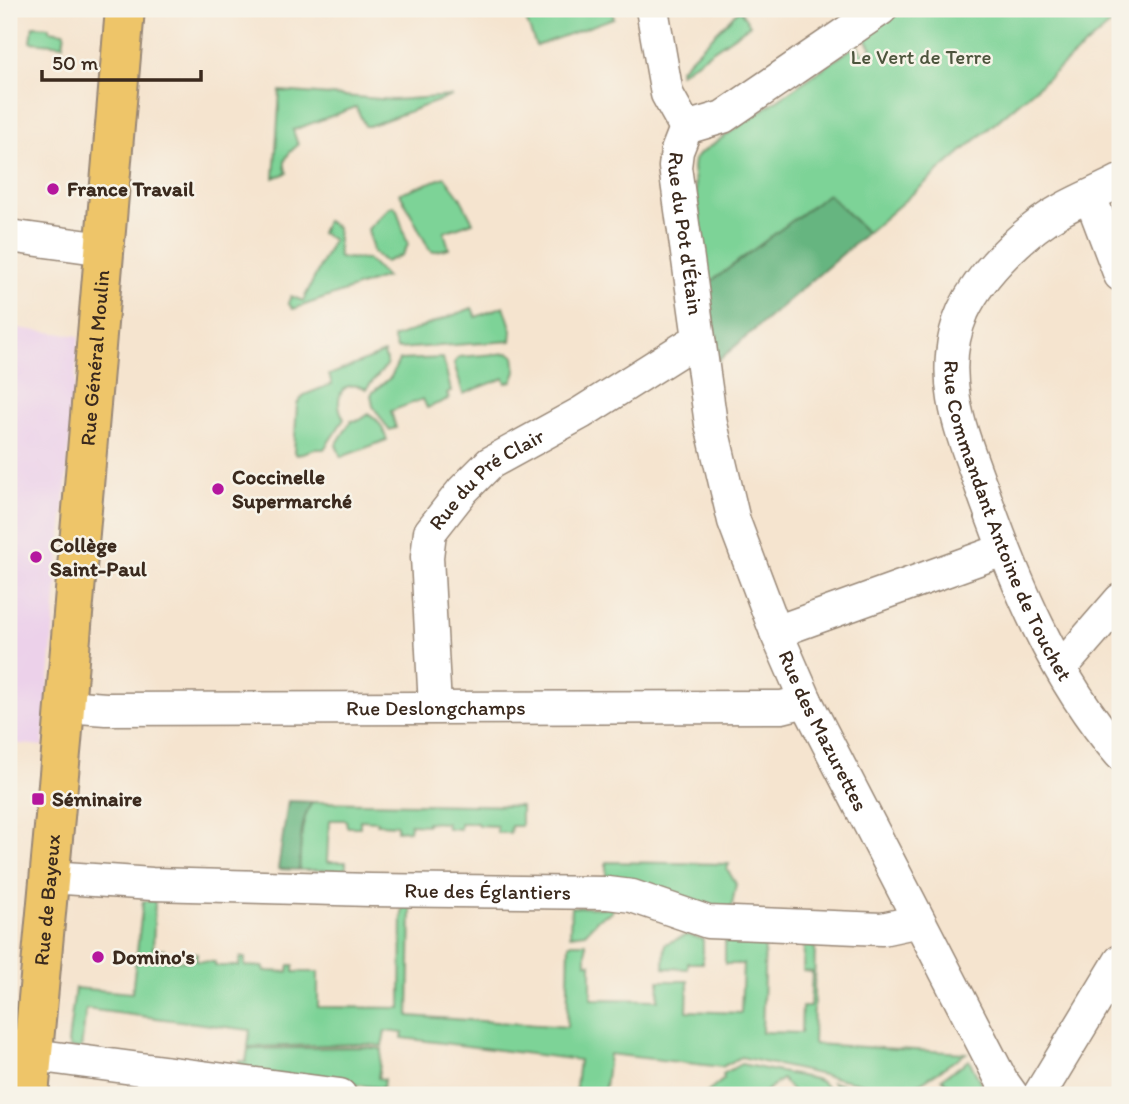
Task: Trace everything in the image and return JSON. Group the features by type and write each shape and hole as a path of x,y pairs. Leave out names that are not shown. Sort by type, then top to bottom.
{"main road":[{"name":"Rue Général Moulin","path":"65,706 125,9"},
{"name":"Rue de Bayeux","path":"29,1095 65,706"}],"street":[{"name":"Rue du Pot d'Étain","path":"652,9 667,94 686,128 677,151 675,167 699,342"},
{"path":"686,128 723,117 881,9"},
{"name":"Rue Commandant Antoine de Touchet","path":"1120,181 1062,209 990,269 973,292 956,331 952,353 954,400 959,422 1003,550 1061,668 1088,714 1120,754"},
{"path":"1090,196 1120,275"},
{"path":"9,236 104,249"},
{"name":"Rue des Mazurettes","path":"699,342 711,424 734,521 776,632 806,701 1012,1095"},
{"name":"Rue du Pré Clair","path":"435,707 427,557 430,532 463,490 490,463 580,413 687,346 699,342"},
{"path":"776,632 1003,550"},
{"path":"1061,668 1120,600"},
{"name":"Rue Deslongchamps","path":"65,706 106,709 782,707 806,701"},
{"name":"Rue des Églantiers","path":"50,877 152,884 608,893 632,896 708,922 882,929 919,921"},
{"path":"1040,1095 1120,961"},
{"path":"33,1055 340,1095"}],"shaded area":[{"name":"Collège Saint-Paul","path":"9,327 79,336 43,746 9,743"}],"green space":[{"path":"522,9 571,9 573,13 586,9 611,9 614,18 536,46"},
{"path":"740,9 745,9 741,12 750,25 680,73 680,69"},
{"name":"Le Vert de Terre","path":"899,9 1120,9 1120,16 867,233 828,194 708,284 694,160 857,45 863,54 872,48 862,34"},
{"path":"33,26 65,32 63,45 31,42"},
{"path":"280,91 393,100 452,96 369,126 365,126 356,107 293,130 298,145 286,157 287,173 274,178"},
{"path":"445,177 460,197 473,222 444,232 449,248 433,252 400,193"},
{"path":"828,194 867,233 718,361 708,284"},
{"path":"394,206 408,245 402,255 385,262 373,252 368,229"},
{"path":"326,221 337,227 339,258 367,259 386,277 293,309 288,303 291,296 303,301 333,240 321,233"},
{"path":"504,306 512,330 511,341 397,349 393,338 472,308 476,317"},
{"path":"384,353 387,365 366,389 351,386 342,392 339,404 344,419 324,449 296,455 297,404 304,395 332,384 329,375"},
{"path":"509,353 514,356 516,372 512,381 506,383 504,378 463,394 454,363 459,357"},
{"path":"443,358 451,391 447,393 449,399 427,408 423,399 391,411 396,428 389,430 373,406 373,392 391,377 399,360"},
{"path":"369,414 378,422 387,440 341,457 336,445 351,421 360,420"},
{"path":"288,801 312,802 303,826 299,870 278,869"},
{"path":"312,802 521,806 521,826 511,826 510,833 497,833 497,826 460,823 460,829 447,828 446,823 427,822 427,825 410,824 409,830 397,831 397,825 377,824 377,821 360,820 360,827 347,827 346,820 329,820 327,862 346,862 346,870 299,870 303,826"},
{"path":"606,862 729,864 727,869 736,884 731,910 712,909 606,880"},
{"path":"143,901 155,901 153,949 164,949 164,960 191,961 191,953 197,953 196,961 215,962 215,966 239,966 240,957 245,958 245,966 264,967 264,971 288,972 289,965 294,965 294,972 318,972 318,1007 401,1008 402,907 411,907 409,1016 567,1027 571,943 586,943 586,963 591,963 591,999 658,1000 659,981 688,981 687,1011 741,1013 743,964 725,964 725,940 765,942 762,1032 801,1033 802,1007 810,1007 812,972 803,971 804,945 815,945 813,1044 966,1053 919,1084 887,1089 741,1057 722,1067 609,1054 604,1095 575,1095 579,1060 402,1038 403,1033 385,1031 382,1046 364,1044 248,1047 250,1030 86,1009 81,1049 70,1048 68,1043 75,988 132,993"},
{"path":"571,907 612,908 612,912 599,918 585,933 570,935"},
{"path":"687,935 703,939 703,963 688,963 688,969 664,968 665,944"},
{"path":"248,1049 382,1049 378,1078 384,1079 383,1088 238,1070 239,1061 246,1062"},
{"path":"969,1060 987,1095 952,1095 959,1089 955,1085 951,1089 942,1078"},
{"path":"741,1064 815,1079 822,1082 833,1095 795,1095 782,1079 760,1095 704,1095 724,1079 723,1074"},
{"path":"832,1082 880,1095 841,1095"},
{"path":"918,1092 921,1095 880,1095"}],"place":[{"name":"France Travail","path":"53,189"},
{"name":"Coccinelle Supermarché","path":"218,489"},
{"name":"Collège Saint-Paul","path":"36,557"},
{"name":"Séminaire","path":"38,799"},
{"name":"Domino's","path":"98,957"}]}
